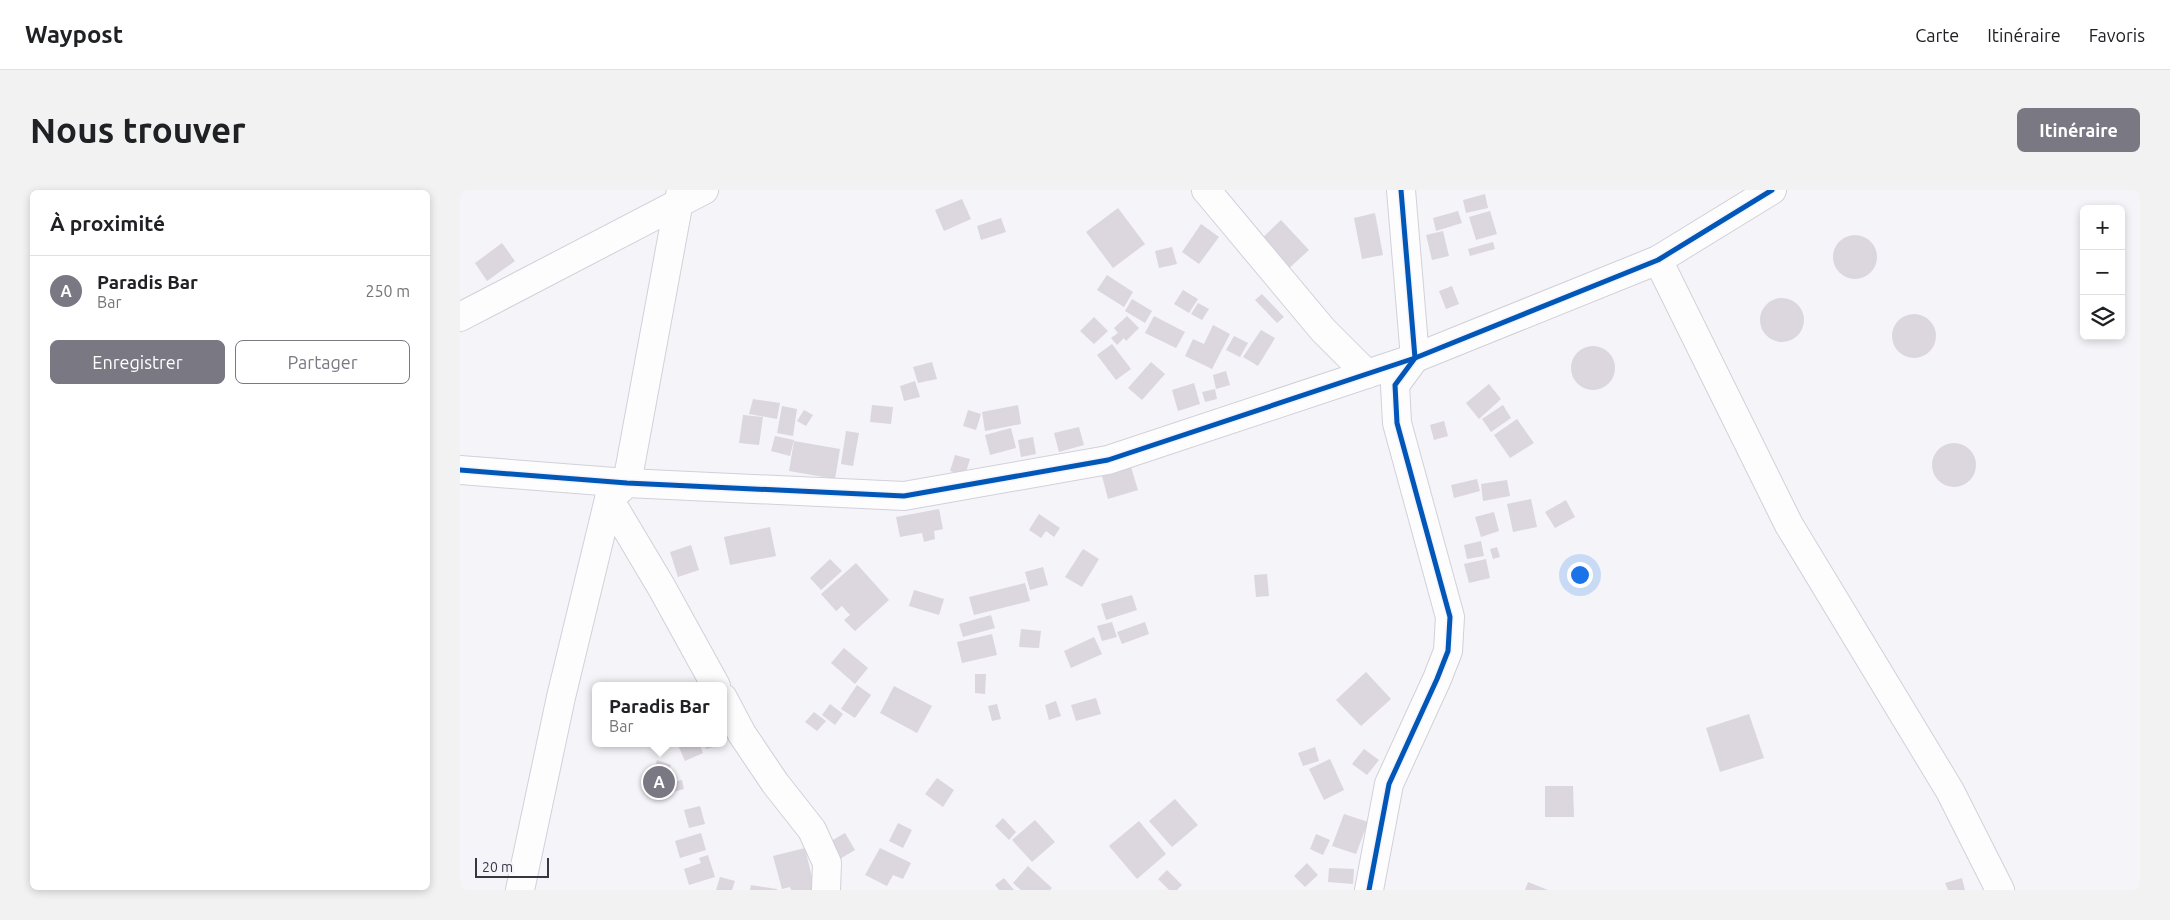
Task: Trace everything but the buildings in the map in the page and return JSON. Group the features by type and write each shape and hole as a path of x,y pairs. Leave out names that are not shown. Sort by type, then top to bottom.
{"street":[{"path":"460,317 680,197 704,190"},
{"path":"1206,190 1323,330 1367,374"},
{"path":"1370,890 1389,784 1437,679 1448,650 1450,616 1397,423 1394,385 1415,358 1401,190"},
{"path":"460,470 618,491 904,496 1108,460 1415,358 1658,260 1772,190"},
{"path":"520,890 561,697 618,491 680,197"},
{"path":"1658,260 1789,525 1950,791 2000,890"},
{"path":"618,491 662,588 714,682"},
{"path":"727,706 742,734 775,783 812,830 827,863 826,890"}],"cycle path":[{"path":"1369,890 1389,784 1448,651 1450,617 1397,423 1395,385 1415,358 1401,190"},
{"path":"460,470 627,483 904,496 1108,460 1415,358 1658,260 1772,190"}],"place":[{"name":"Paradis Bar","path":"659,782"}]}
